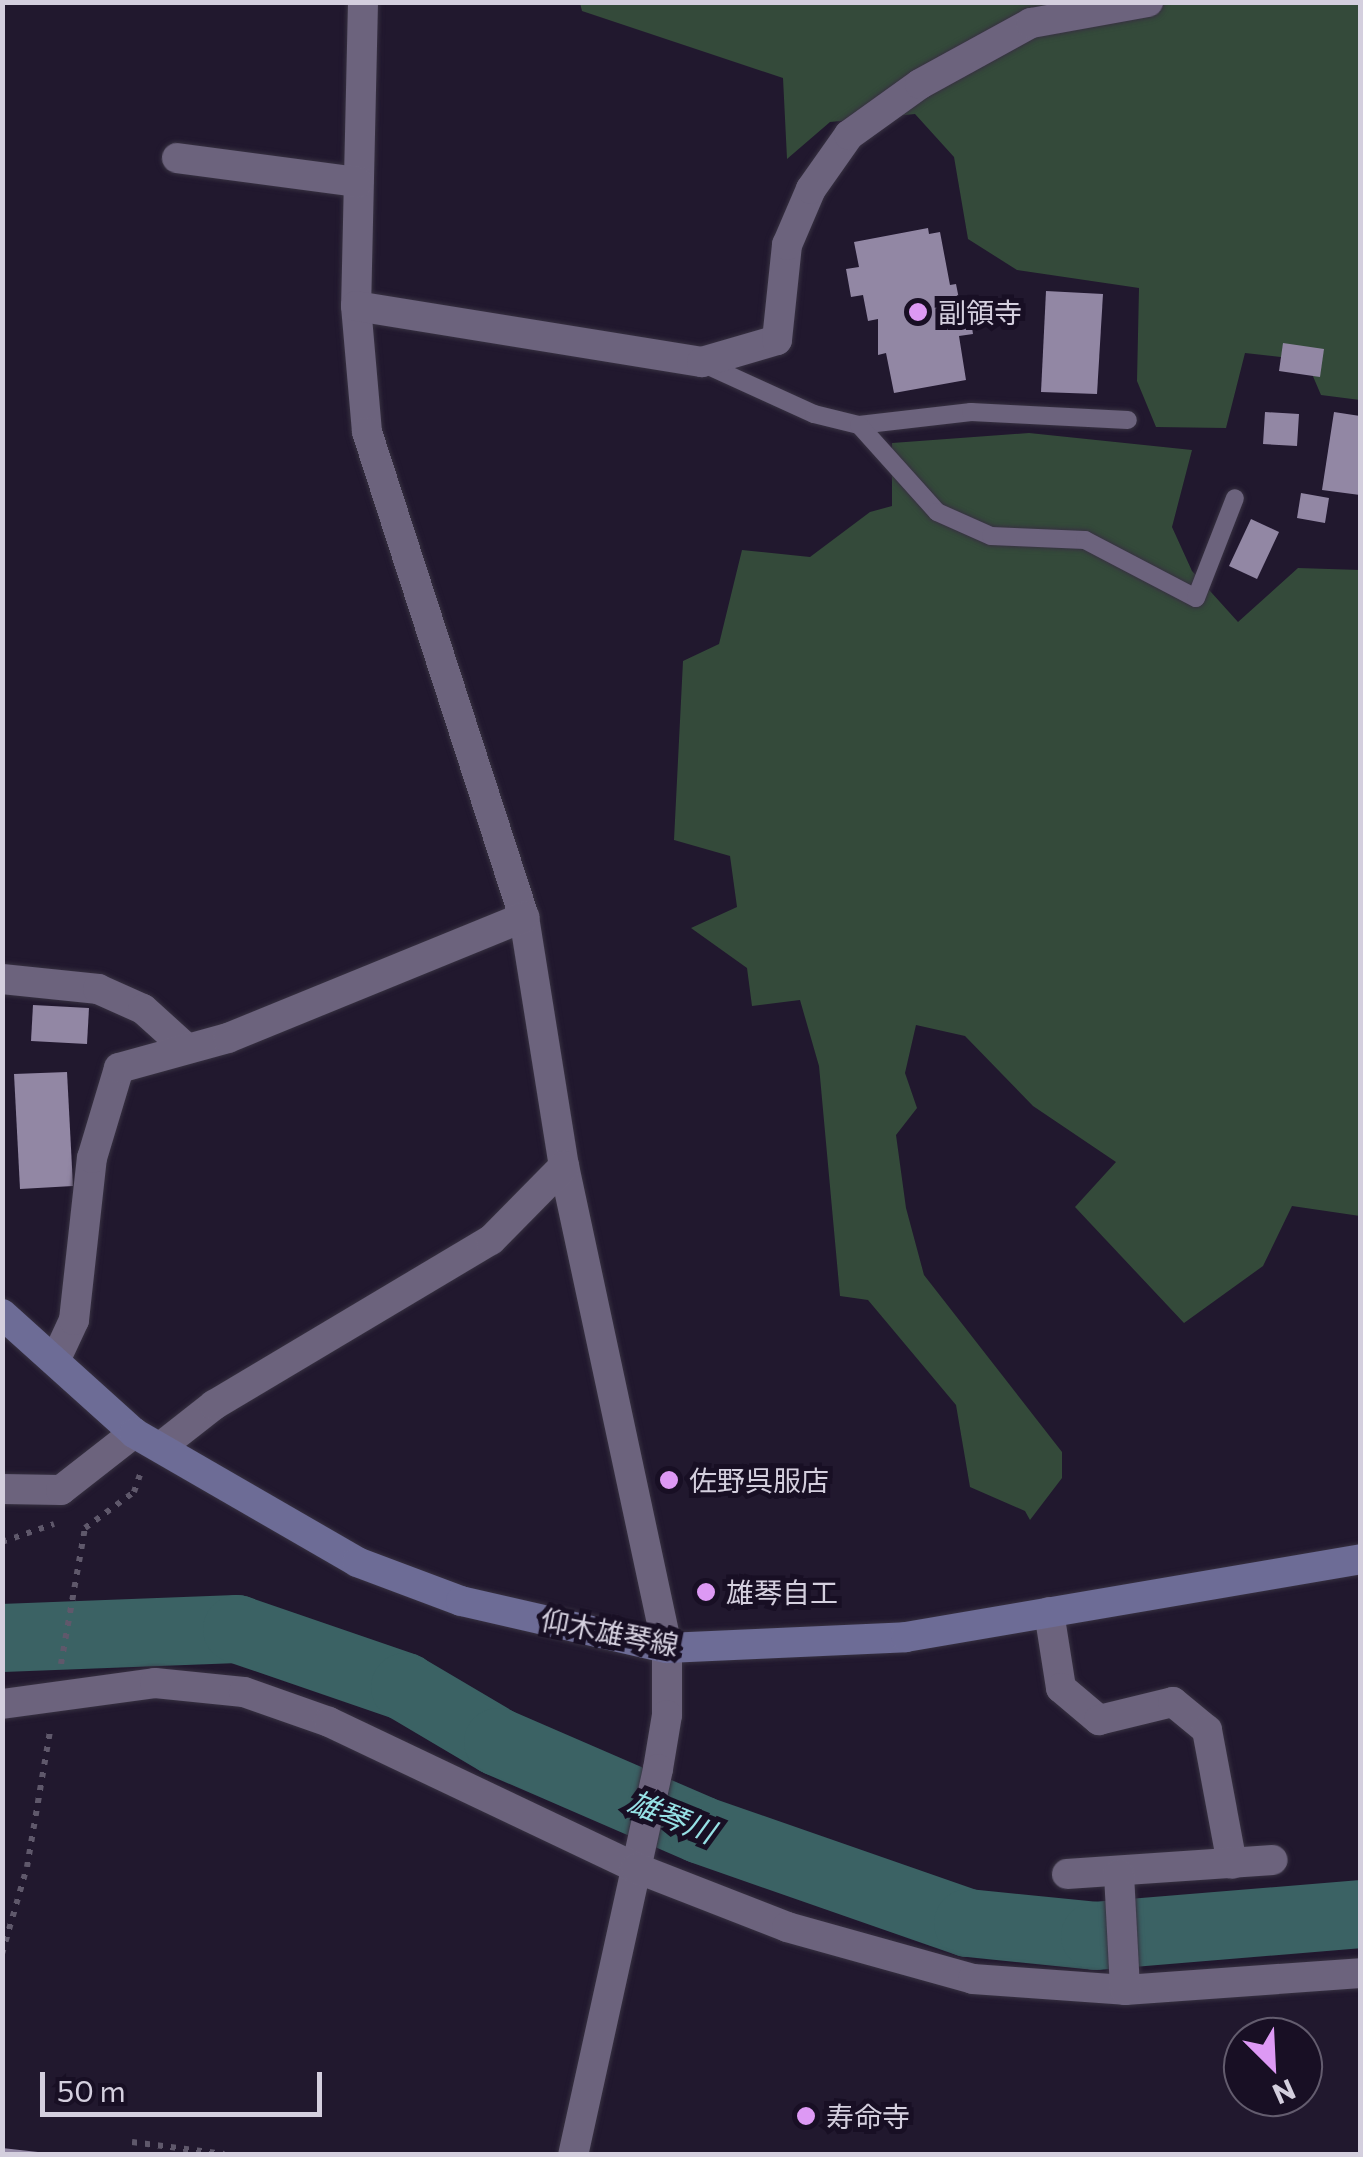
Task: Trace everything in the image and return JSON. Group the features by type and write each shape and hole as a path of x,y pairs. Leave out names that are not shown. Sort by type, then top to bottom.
{"main road":[{"name":"仰木雄琴線","path":"2,1314 134,1433 162,1445 357,1562 461,1601 668,1648 906,1638 1360,1559"}],"street":[{"path":"363,2 356,306 367,432 524,917 564,1166 668,1648 668,1716 573,2154"},
{"path":"356,306 702,362 778,340 787,244 811,188 848,134 920,84 1031,23 1148,2"},
{"path":"177,158 358,182"},
{"path":"55,1362 74,1320 92,1158 119,1068 184,1046 228,1038 524,917"},
{"path":"2,979 98,989 143,1008 184,1046"},
{"path":"162,1445 214,1405 491,1240 564,1166"},
{"path":"2,1489 61,1490 134,1433"},
{"path":"1049,1612 1061,1688 1099,1720 1174,1702 1206,1730 1232,1864"},
{"path":"2,1704 58,1684 155,1682 244,1692 329,1722 786,1927 972,1978 1124,1985 1360,1973"},
{"path":"1067,1874 1119,1885 1273,1860"},
{"path":"1119,1885 1124,1985"}],"lane":[{"path":"702,362 814,414 859,425 971,412 1128,420"},
{"path":"859,425 938,512 991,536 1085,540 1196,598 1234,498"}],"path":[{"path":"2,1954 27,1867 84,1528 134,1492 141,1471"},
{"path":"132,2142 224,2154"}],"green space":[{"path":"580,3 1360,3 1360,400 1321,395 1306,360 1245,353 1226,428 1156,427 1137,381 1139,288 1017,270 968,239 954,157 915,114 830,122 787,159 783,78 582,11"},
{"path":"1029,433 1192,450 1172,527 1192,571 1238,622 1298,568 1360,570 1360,1216 1292,1206 1263,1266 1184,1323 1075,1207 1116,1162 1033,1106 965,1036 916,1025 905,1073 917,1108 896,1135 906,1208 924,1275 1062,1452 1062,1478 1030,1520 1025,1511 970,1487 956,1405 868,1300 840,1296 819,1066 800,1000 752,1006 747,968 691,928 737,907 730,856 674,840 683,661 719,644 742,550 810,557 870,512 892,506 892,443"}],"building":[{"name":"副領寺","path":"928,228 929,234 940,232 950,285 956,284 960,304 968,302 973,334 959,336 966,380 894,393 886,353 878,355 878,319 868,321 863,295 851,297 846,269 859,267 854,242"},
{"path":"1046,291 1103,294 1097,394 1041,392"},
{"path":"1283,343 1324,349 1320,377 1279,371"},
{"path":"1265,412 1299,414 1297,446 1263,444"},
{"path":"1334,412 1360,416 1360,495 1322,490"},
{"path":"1301,493 1329,498 1325,523 1297,518"},
{"path":"1251,519 1279,532 1257,579 1229,566"},
{"path":"33,1005 89,1008 87,1044 31,1041"},
{"path":"67,1072 73,1186 20,1189 14,1074"},
{"path":"2,2148 38,2152 38,2154 2,2154"}],"waterway":[{"name":"雄琴川","path":"2,1638 237,1629 405,1687 498,1742 701,1830 968,1923 1095,1936 1360,1914"}],"place":[{"name":"副領寺","path":"918,312"},
{"name":"佐野呉服店","path":"669,1480"},
{"name":"雄琴自工","path":"706,1592"},
{"name":"寿命寺","path":"806,2116"}]}
